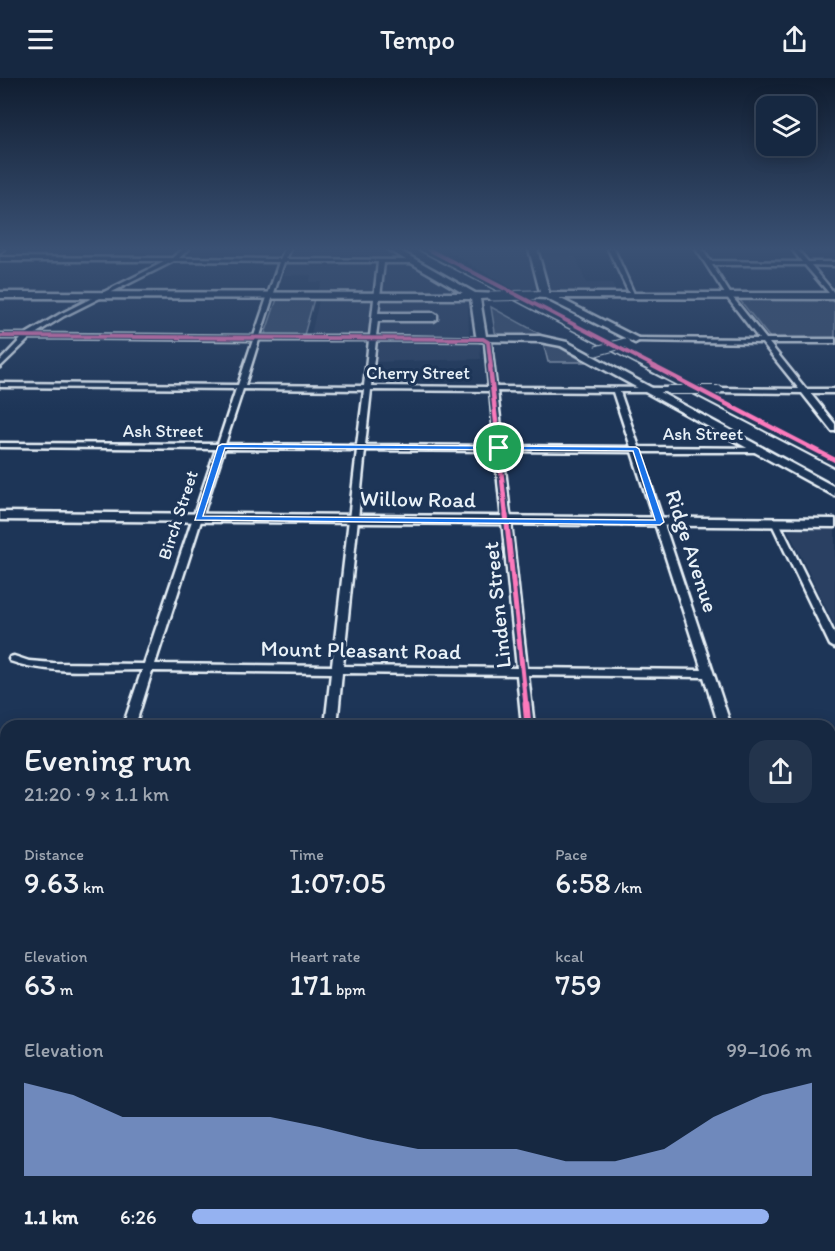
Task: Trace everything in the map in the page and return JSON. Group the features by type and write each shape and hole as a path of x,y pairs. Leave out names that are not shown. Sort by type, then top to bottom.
{"main road":[{"path":"478,304 483,339 559,342 835,492"},
{"path":"562,304 630,342"},
{"path":"583,354 630,342"},
{"name":"Willow Road","path":"0,516 835,523"}],"street":[{"path":"0,365 28,336 85,304"},
{"name":"Birch Street","path":"131,720 269,304"},
{"path":"332,720 376,304"},
{"path":"735,304 835,429"},
{"path":"375,317 434,317"},
{"path":"0,336 483,339"},
{"name":"Linden Street","path":"483,339 488,342 527,720"},
{"path":"630,342 835,341"},
{"name":"Cherry Street","path":"0,385 835,391"},
{"name":"Ridge Avenue","path":"616,389 722,720"},
{"name":"Ash Street","path":"0,445 758,450"},
{"path":"776,524 835,645"},
{"name":"Mount Pleasant Road","path":"14,659 28,664 53,666 708,674"}],"shaded area":[{"path":"275,304 313,304 304,335 265,334"},
{"path":"318,304 468,304 469,335 480,343 481,359 370,362 373,338 310,338"},
{"path":"743,304 835,304 835,338 770,338"},
{"path":"491,307 542,335 497,335"},
{"path":"543,342 557,346 585,362 548,362"},
{"path":"787,528 835,528 835,626"}],"railway":[{"path":"521,304 642,367"},
{"path":"639,366 835,468"}],"cycle path":[{"path":"534,304 835,460"},
{"path":"0,336 483,339 488,342 527,720"}],"route":[{"path":"222,446 499,448 636,449 660,522 198,518 222,446"}]}
